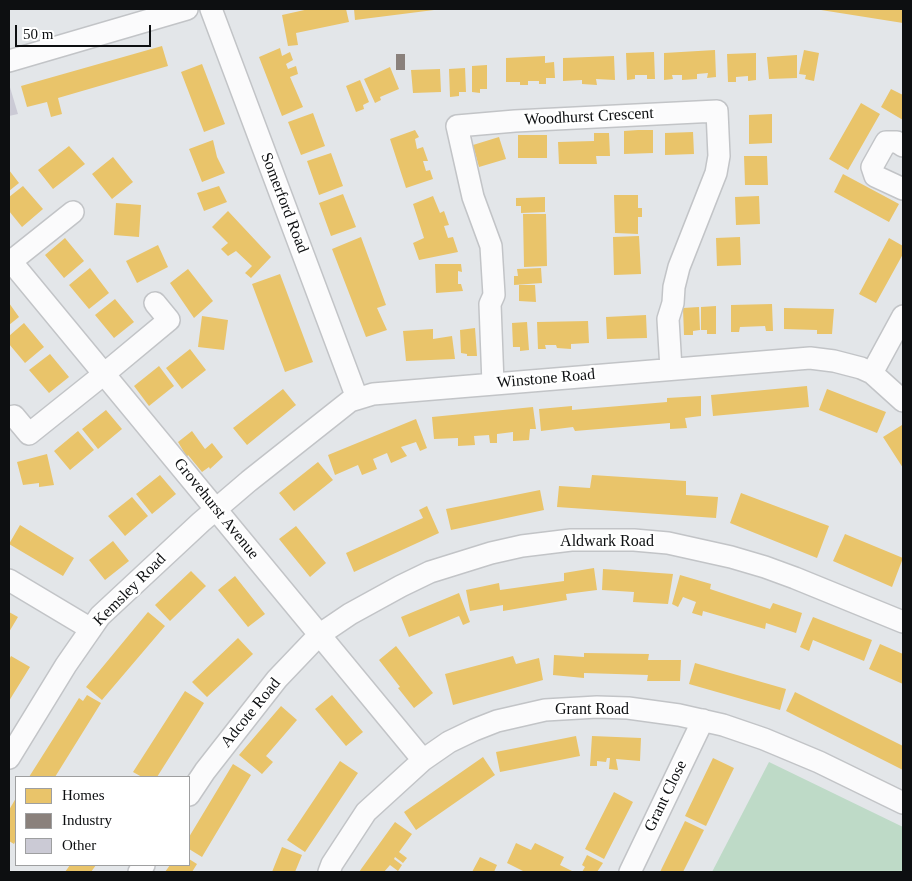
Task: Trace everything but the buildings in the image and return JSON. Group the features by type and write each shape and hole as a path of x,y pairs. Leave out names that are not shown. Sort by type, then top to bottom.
{"street":[{"path":"9,61 187,9"},
{"name":"Somerford Road","path":"211,9 357,398"},
{"name":"Woodhurst Crescent","path":"494,384 490,304 494,295 491,246 473,197 457,126 515,120 717,111 718,156 716,173 679,267 674,287 673,303 668,319 671,369"},
{"path":"903,146 897,142 886,142 872,167 875,176 903,190"},
{"path":"10,261 72,212"},
{"name":"Grovehurst Avenue","path":"10,261 423,760"},
{"path":"14,416 29,434 104,374 169,320 155,303"},
{"path":"872,373 903,316"},
{"name":"Winstone Road","path":"216,509 343,405 357,398 373,394 810,358 848,364 872,373 903,401"},
{"name":"Kemsley Road","path":"9,758 90,629 115,602 216,509"},
{"name":"Aldwark Road","path":"319,636 375,598 430,572 522,546 571,540 601,539 668,543 732,557 795,578 903,622"},
{"path":"9,580 90,629"},
{"name":"Adcote Road","path":"190,794 205,771 277,679 319,636"},
{"name":"Grant Road","path":"329,872 332,864 366,812 423,760 449,742 474,730 497,721 545,710 628,708 703,720 743,732 819,762 903,803"},
{"name":"Grant Close","path":"630,872 703,720"}],"green space":[{"path":"769,762 903,827 903,872 712,872"}]}
